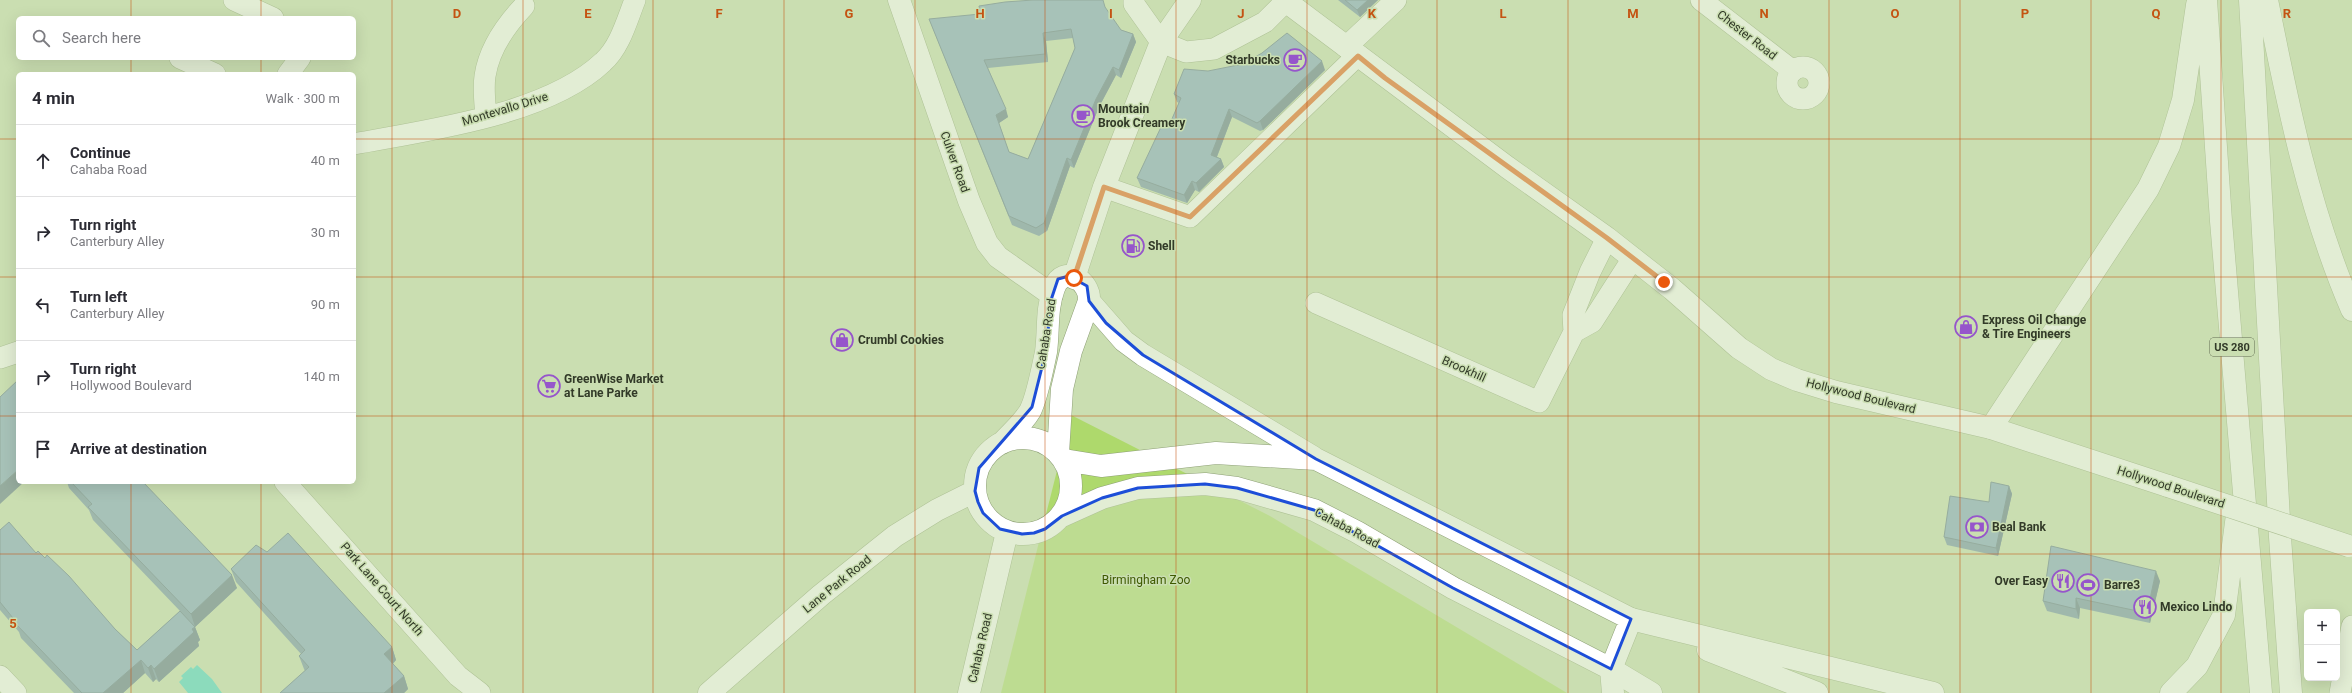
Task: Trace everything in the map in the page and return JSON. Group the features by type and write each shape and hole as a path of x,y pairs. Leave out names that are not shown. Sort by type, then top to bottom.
{"main road":[{"name":"Culver Road","path":"899,0 968,201 987,243 998,257 1052,295"},
{"path":"1074,278 1104,187 1161,42 1190,0"},
{"name":"Hollywood Boulevard","path":"1286,0 1507,167 1607,238 1633,258 1739,348 1771,369 1797,380 1836,392 1991,428 2351,546"},
{"path":"1991,428 2148,189 2169,146 2183,100 2197,0"},
{"name":"US 280","path":"2206,0 2221,221 2261,693"},
{"name":"US 280","path":"2250,0 2280,537 2291,693"},
{"path":"2267,0 2289,115 2303,169 2318,219 2352,310"},
{"name":"Cahaba Road","path":"1631,619 1316,459 1143,355 1124,341 1089,301 1090,293 1087,286 1074,278 1062,276 1058,280 1052,295 1047,320 1046,351 1032,406 1025,417 1002,443 992,449 979,468 975,491 983,513 991,522 1007,532 1022,534 1034,534 1055,523 1062,516 1102,498 1138,488 1205,484 1236,488 1314,510 1357,532 1453,588 1611,669 1651,693"},
{"path":"1062,516 1071,493 1070,476 1061,456 1062,389 1071,351 1089,301"},
{"name":"Cahaba Road","path":"1002,443 1024,438 1036,440 1047,444 1061,456 1100,466 1216,453 1316,459"},
{"path":"2171,693 2198,666 2224,615 2243,470"},
{"name":"Lane Park Road","path":"710,693 821,595 895,536 937,510 975,491"},
{"name":"Cahaba Road","path":"969,693 1007,532"},
{"path":"1613,693 1611,669 1631,619"},
{"path":"1631,619 1817,693"},
{"path":"1631,619 1933,693"}],"street":[{"path":"234,0 269,16"},
{"name":"Montevallo Drive","path":"356,144 486,117 544,99 578,81 604,62 617,44 635,0"},
{"path":"1134,0 1134,4 1161,42 1186,52 1214,49 1264,22 1286,0"},
{"path":"1104,187 1190,217 1352,51 1396,0"},
{"name":"Chester Road","path":"1701,0 1792,71"},
{"path":"486,117 485,76 494,48 508,23 524,6"},
{"path":"184,60 212,72"},
{"path":"290,72 298,60"},
{"name":"Brookhill","path":"1316,303 1539,402 1574,332 1572,316 1590,272 1607,238"},
{"path":"1574,332 1592,322 1633,258"},
{"path":"0,358 16,353"},
{"name":"Park Lane Court North","path":"287,484 471,691"},
{"path":"2340,693 2352,626"},
{"path":"0,676 16,693"}],"highlighted area":[{"path":"1069,276 1087,286 1089,301 1106,323 1143,355 1316,459 1631,619 1611,669 1453,588 1314,510 1237,488 1205,484 1138,488 1102,498 1062,516 1045,529 1034,533 1022,534 1000,529 983,513 978,502 975,491 979,468 1032,407 1046,351 1051,300 1058,279"}],"green space":[{"name":"Birmingham Zoo","path":"1071,415 1270,516 1567,693 1001,693"}],"water":[{"path":"197,665 212,679 222,693 188,693 179,682 183,678 181,676 191,667 193,669"}],"building":[{"path":"1033,0 1103,0 1105,7 1121,30 1133,34 1119,70 1113,67 1096,99 1071,160 1067,158 1044,223 1036,228 1009,216 929,19 980,14 979,6","holes":["1071,29 1075,48 1028,159 1009,152 996,115 1006,109 984,60 1045,54 1043,33"]},
{"path":"1345,0 1368,0 1357,10"},
{"path":"1287,33 1322,61 1257,123 1229,109 1211,155 1221,159 1196,183 1192,181 1184,195 1137,178 1162,125 1168,128 1181,98 1174,94 1184,69 1208,71 1243,64 1262,53"},
{"path":"16,382 16,472 0,486 0,397"},
{"name":"Beal Bank","path":"1991,482 2009,486 1996,548 1944,537 1950,496 1989,502"},
{"path":"73,484 145,484 232,575 191,614 88,507 92,504"},
{"path":"9,522 36,553 38,551 45,558 47,555 69,576 115,629 137,650 180,611 195,627 192,629 194,632 154,669 151,665 148,668 141,660 103,693 82,693 16,624 17,623 0,602 0,530"},
{"path":"288,533 392,647 384,654 404,676 384,693 280,693 309,667 299,656 305,650 231,569 256,545 267,552"},
{"path":"2051,546 2156,571 2147,613 2076,598 2076,609 2043,601"}],"place":[{"name":"Starbucks","path":"1295,60"},
{"name":"Mountain Brook Creamery","path":"1083,116"},
{"name":"Shell","path":"1133,246"},
{"name":"Express Oil Change & Tire Engineers","path":"1966,327"},
{"name":"Crumbl Cookies","path":"842,340"},
{"name":"GreenWise Market at Lane Parke","path":"549,386"},
{"name":"Beal Bank","path":"1977,527"},
{"name":"Over Easy","path":"2063,581"},
{"name":"Barre3","path":"2088,585"},
{"name":"Mexico Lindo","path":"2145,607"}],"route":[{"path":"1074,278 1104,187 1190,217 1338,77 1358,56 1385,78 1607,238 1664,282"}]}
